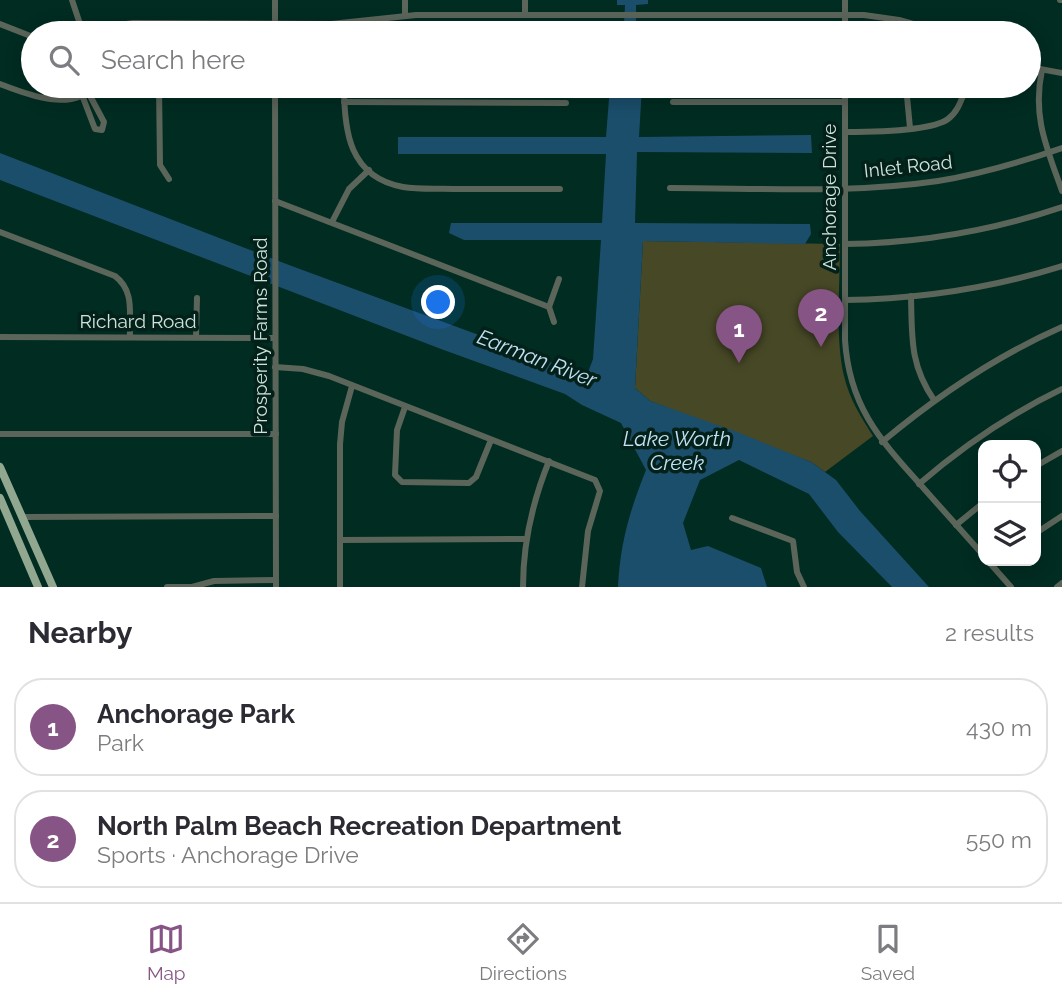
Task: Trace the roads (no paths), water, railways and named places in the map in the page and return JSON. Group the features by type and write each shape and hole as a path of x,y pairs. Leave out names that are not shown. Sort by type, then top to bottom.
{"main road":[{"path":"0,467 51,587"},
{"path":"0,498 37,587"},
{"path":"21,547 30,548 34,552 51,587"}],"street":[{"path":"72,0 80,21"},
{"path":"275,0 275,21"},
{"path":"405,0 405,15"},
{"path":"525,0 525,15"},
{"path":"845,0 845,21"},
{"path":"359,21 405,15 619,14 845,15 903,21"},
{"path":"0,24 21,32"},
{"path":"1041,75 1042,70 1062,73"},
{"path":"0,84 21,92"},
{"path":"86,98 95,129 102,130 104,122 88,98"},
{"path":"159,98 160,165 169,179"},
{"name":"Prosperity Farms Road","path":"275,98 276,584"},
{"path":"344,98 345,124 350,144 369,170 388,183 412,188 560,189"},
{"name":"Anchorage Drive","path":"845,98 846,353 851,380 867,418 883,442 978,549"},
{"path":"907,98 911,128"},
{"path":"845,132 934,125 948,119 962,98"},
{"path":"1038,98 1038,117 1062,191"},
{"path":"673,102 845,102"},
{"path":"344,103 566,103"},
{"name":"Inlet Road","path":"670,188 887,187 938,181 992,170 1062,148"},
{"path":"332,222 349,189 369,170"},
{"path":"275,201 549,307"},
{"path":"845,244 899,242 956,234 1012,222 1062,207"},
{"path":"0,232 122,281 129,295 130,337"},
{"path":"845,300 911,296 999,283 1062,266"},
{"path":"554,322 549,307 559,279"},
{"path":"911,296 914,359 934,400"},
{"path":"197,298 197,337"},
{"path":"883,442 934,400 1004,356 1062,327"},
{"name":"Richard Road","path":"0,337 275,338"},
{"path":"275,367 303,369 352,386 593,478 599,484 600,491 585,547 582,587"},
{"path":"340,587 340,435 352,386"},
{"path":"919,484 976,439 1062,389"},
{"path":"405,407 395,441 396,475 402,482 469,483 476,477 491,440"},
{"path":"0,434 276,434"},
{"path":"1041,463 1062,451"},
{"path":"523,587 525,539 533,503 549,461"},
{"path":"956,525 978,507"},
{"path":"23,517 276,516"},
{"path":"1041,530 1062,516"},
{"path":"732,518 793,541 796,567 804,587"},
{"path":"340,540 525,539"},
{"path":"993,567 1012,587"},
{"path":"167,587 192,587 218,580 276,584"},
{"path":"1057,587 1062,583"}],"water":[{"path":"617,0 648,0 648,4 636,5 636,21 624,21 625,5 617,5"},
{"name":"Lake Worth Creek","path":"609,98 641,98 639,137 811,135 812,153 637,152 635,223 810,224 811,234 805,244 643,241 635,388 650,401 811,462 836,480 860,511 929,587 892,587 838,532 809,494 739,460 700,480 683,523 691,550 708,546 761,568 767,587 618,587 627,527 646,470 621,423 565,394 0,180 0,153 289,265 547,360 575,377 587,375 593,359 601,240 464,240 449,233 451,223 602,223 606,154 398,154 398,137 606,137"}],"place":[{"name":"North Palm Beach Recreation Department","path":"821,347"},
{"name":"Anchorage Park","path":"739,363"}],"water label":[{"name":"Earman River","path":"537,358"}]}
